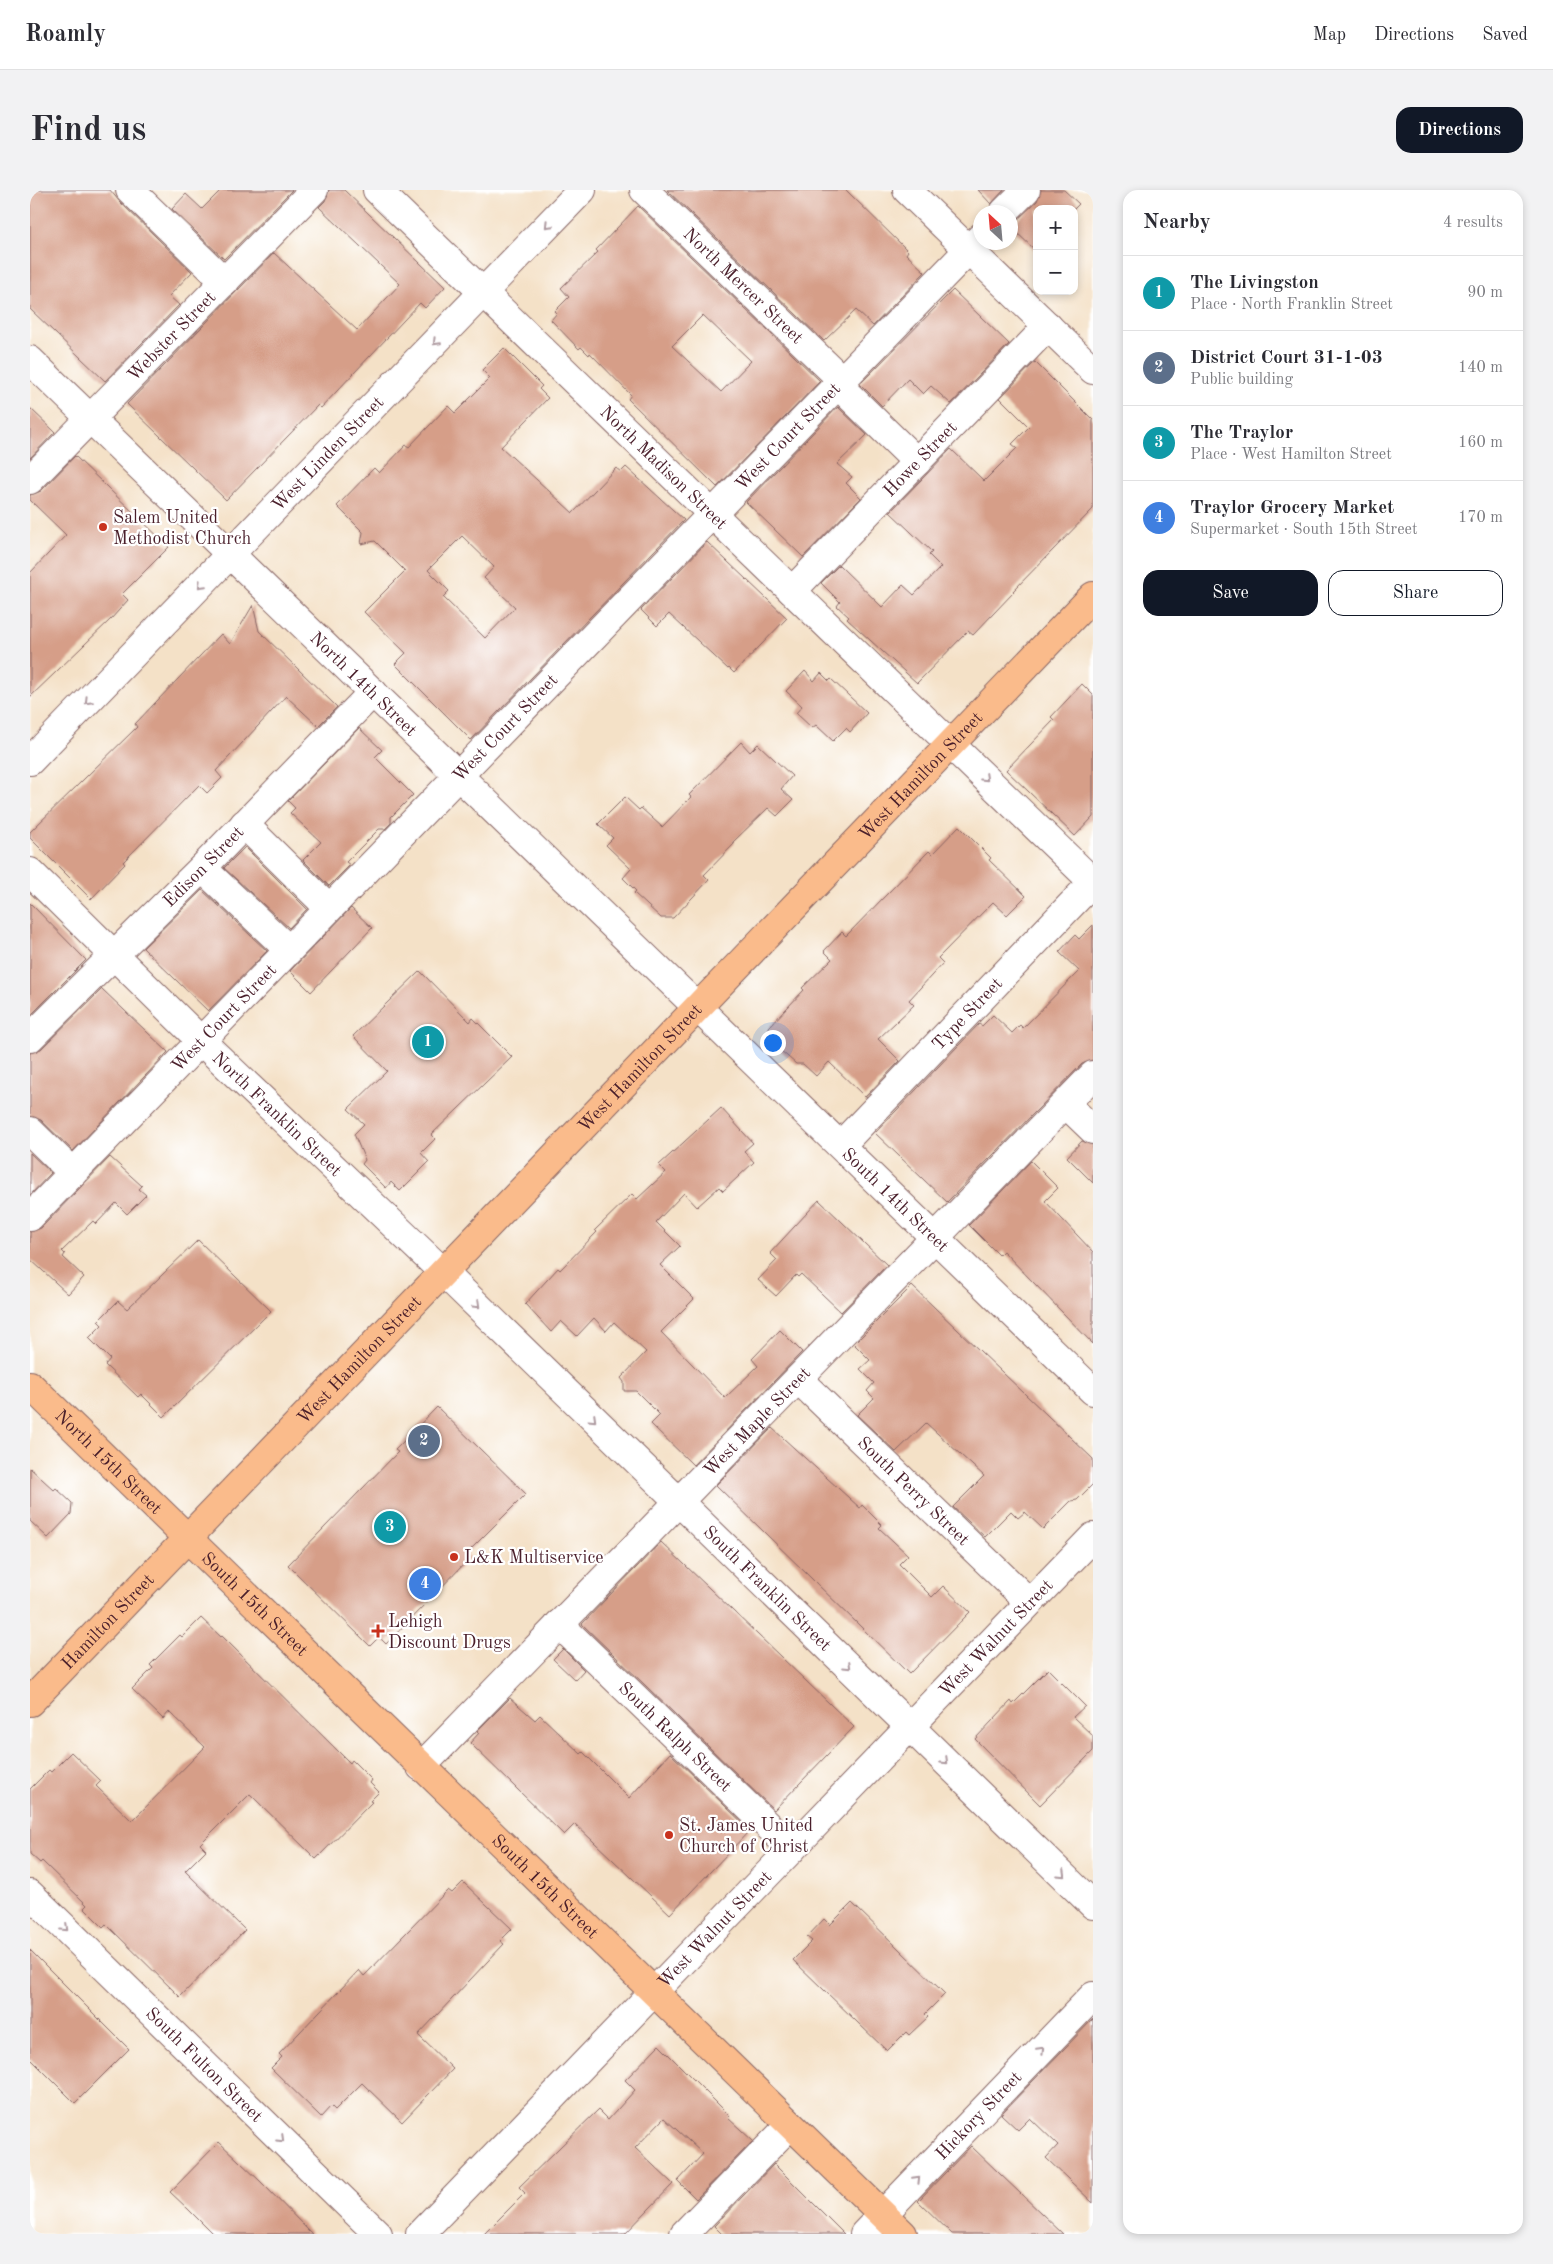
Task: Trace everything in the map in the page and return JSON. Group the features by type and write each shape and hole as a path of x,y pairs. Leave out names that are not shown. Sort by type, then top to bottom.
{"main road":[{"name":"West Hamilton Street","path":"186,1539 1093,596"},
{"name":"North 15th Street","path":"30,1386 96,1448 186,1539"},
{"name":"Hamilton Street","path":"30,1702 186,1539"},
{"name":"South 15th Street","path":"186,1539 903,2234"}],"street":[{"path":"130,190 225,282"},
{"name":"Webster Street","path":"30,480 314,190"},
{"name":"North Madison Street","path":"377,190 1093,882"},
{"name":"West Linden Street","path":"30,761 582,190"},
{"name":"North Mercer Street","path":"644,190 840,382 917,462"},
{"path":"907,190 973,242"},
{"path":"1011,205 1026,190"},
{"name":"West Court Street","path":"30,1217 973,244"},
{"path":"980,250 1048,326 1093,370"},
{"name":"Howe Street","path":"792,591 1048,326"},
{"name":"North 14th Street","path":"30,360 699,1007"},
{"name":"Edison Street","path":"30,1038 202,868 373,692"},
{"path":"244,824 329,908"},
{"path":"202,868 288,950"},
{"name":"North Franklin Street","path":"30,872 201,1041 442,1271"},
{"name":"Type Street","path":"841,1145 1093,882"},
{"name":"South 14th Street","path":"699,1007 1093,1391"},
{"name":"West Maple Street","path":"421,1767 1093,1075"},
{"path":"1066,1104 1093,1130"},
{"path":"30,1131 73,1173"},
{"name":"South Franklin Street","path":"442,1271 1093,1905"},
{"name":"South Perry Street","path":"798,1379 1029,1602"},
{"name":"West Walnut Street","path":"420,2234 1093,1537"},
{"name":"South Ralph Street","path":"560,1624 792,1849"},
{"name":"South Fulton Street","path":"30,1894 378,2234"},
{"name":"Hickory Street","path":"864,2234 1093,1996"},
{"path":"684,2234 790,2125"}],"building":[{"path":"30,190 110,190 192,272 169,296 179,305 105,381 30,309"},
{"path":"221,190 292,190 224,259 172,209 186,194 202,209"},
{"path":"329,190 344,190 445,287 425,308 420,303 321,408 318,405 226,500 127,404 274,253 357,330 400,284 319,207 325,201"},
{"path":"667,190 846,190 908,251 906,254 925,272 873,326 856,310 824,341"},
{"path":"978,190 1004,190 991,204"},
{"path":"1041,190 1064,190 1079,204 1033,205 1033,248 1018,234 1018,219 1037,201"},
{"path":"638,206 820,381 717,487 628,399 631,395 590,353 589,355 581,347 579,349 551,320 557,313 555,311 569,297 561,288 598,252 596,250","holes":["703,315 751,361 721,392 672,346"]},
{"path":"953,290 1009,344 951,404 931,386 923,394 908,379 882,406 860,384"},
{"path":"504,348 542,386 539,389 548,398 501,447 573,513 616,468 621,472 626,467 684,520 471,740 395,664 406,653 364,612 405,571 375,541 361,544 363,532 337,506 374,468 379,473 406,445 409,447 448,406 455,413 490,378 482,370","holes":["462,536 494,567 484,578 515,607 485,638 443,597 449,591 428,570"]},
{"path":"1035,362 1093,420 1093,509 973,635 968,631 917,683 847,619 849,617 837,606 840,602 821,583 839,565 882,607 903,585 914,595 941,567 929,555 932,552 890,512 951,449 984,481 1017,448 1012,444 1029,427 1000,398"},
{"path":"838,407 867,435 837,464 852,477 846,483 861,498 803,557 746,502"},
{"path":"30,408 55,432 30,458"},
{"path":"75,456 169,547 122,594 128,600 111,619 30,697 30,573 66,535 30,500 30,495 41,491"},
{"path":"707,542 787,618 734,673 669,614 657,626 641,610"},
{"path":"253,605 259,631 337,707 318,726 286,696 216,771 222,778 207,793 199,785 123,862 125,864 91,899 30,838 30,832 137,727 135,724 221,634 230,644"},
{"path":"805,671 814,681 821,673 829,681 831,679 867,713 850,732 846,728 833,741 816,725 812,728 796,713 802,706 786,691"},
{"path":"1082,684 1093,695 1093,817 1075,836 1006,770 1054,720 1051,717"},
{"path":"359,728 382,750 375,757 413,795 391,817 391,823 385,829 379,829 346,862 350,865 329,886 303,860 321,842 290,813 295,808 288,801"},
{"path":"741,742 750,752 758,744 792,776 781,789 793,800 777,816 768,808 733,842 735,843 704,875 709,880 673,918 661,918 634,893 636,891 623,878 631,869 606,845 613,838 598,824 625,797 639,810 641,808 662,827 691,797 689,795"},
{"path":"959,826 991,858 989,860 1026,896 1007,915 993,902 938,958 943,963 909,1000 914,1005 878,1039 900,1061 865,1097 829,1062 816,1076 803,1064 796,1064 779,1049 771,1047 769,1027 804,990 802,988 832,959 824,951 842,932 846,936 929,851 932,854"},
{"path":"245,847 307,909 289,928 224,868"},
{"path":"202,890 267,951 208,1011 143,948"},
{"path":"30,903 86,960 30,1016"},
{"path":"351,908 372,928 311,992 290,971"},
{"path":"1093,925 1093,1060 1082,1064 947,1202 875,1133 979,1024 982,1026 993,1015 1012,1033 1020,1025 1023,1028 1079,971 1059,952 1075,935 1079,939"},
{"path":"420,971 470,1022 473,1018 512,1057 431,1135 435,1139 421,1153 429,1162 400,1191 391,1182 386,1188 362,1164 365,1160 354,1134 364,1124 348,1109 387,1071 353,1036"},
{"path":"102,989 168,1052 73,1151 41,1120 30,1116 30,1053 41,1049"},
{"path":"721,1108 753,1143 744,1151 754,1162 723,1191 719,1187 697,1207 684,1193 656,1222 680,1246 660,1265 694,1299 661,1332 725,1398 758,1366 752,1359 780,1330 802,1352 693,1465 651,1424 660,1415 636,1391 624,1391 624,1382 621,1378 646,1352 614,1322 606,1331 594,1318 577,1336 561,1321 551,1332 525,1304 632,1194 637,1199 666,1172 659,1165"},
{"path":"1082,1141 1093,1145 1093,1183 1067,1157"},
{"path":"30,1153 51,1173 30,1195"},
{"path":"110,1157 142,1186 139,1189 146,1195 127,1214 116,1203 96,1224 93,1221 62,1251 65,1254 63,1257 84,1277 68,1294 30,1259 30,1232 41,1228"},
{"path":"1031,1161 1058,1188 1045,1201 1093,1252 1093,1344 1003,1251 999,1255 969,1225"},
{"path":"819,1200 887,1265 841,1312 801,1274 798,1277 796,1275 776,1296 758,1280 777,1260 770,1253"},
{"path":"198,1240 271,1311 164,1417 141,1394 138,1397 105,1365 110,1359 89,1338 102,1325 98,1321 118,1301 127,1309"},
{"path":"912,1286 1093,1459 1093,1484 1077,1500 1071,1501 1043,1529 1025,1512 1018,1518 1011,1511 985,1537 953,1507 984,1476 926,1423 896,1452 857,1415 874,1398 867,1391 874,1383 860,1369 870,1360 854,1344"},
{"path":"437,1407 526,1494 466,1554 470,1558 386,1644 379,1637 370,1646 288,1565 398,1452 395,1450"},
{"path":"772,1428 860,1508 862,1505 882,1525 879,1528 908,1555 899,1564 932,1597 943,1586 970,1612 909,1674 716,1485"},
{"path":"30,1468 54,1490 56,1488 72,1503 71,1514 48,1538 30,1521"},
{"path":"661,1542 854,1727 774,1810 582,1624"},
{"path":"201,1618 222,1636 350,1763 352,1760 372,1780 370,1783 379,1792 370,1801 372,1802 316,1859 250,1794 200,1844 206,1850 185,1871 245,1930 180,1997 106,1924 103,1927 84,1908 87,1905 42,1861 40,1863 30,1854 30,1789 71,1752 101,1781 96,1786 132,1821 205,1747 169,1712 163,1719 132,1689 153,1668 150,1665 180,1635 182,1637"},
{"path":"563,1649 584,1670 575,1680 553,1659"},
{"path":"1048,1669 1085,1706 1073,1717 1093,1736 1093,1751 1040,1805 975,1739 1011,1701 1013,1704"},
{"path":"510,1698 535,1720 540,1715 581,1754 583,1752 629,1798 670,1753 750,1830 670,1914 575,1824 564,1835 470,1743 479,1733 477,1731"},
{"path":"463,1882 512,1929 500,1941 504,1944 418,2035 453,2069 402,2122 362,2083 335,2110 331,2106 321,2117 271,2068 282,2057 279,2054 359,1970 364,1976 448,1890 452,1893"},
{"path":"852,1903 945,1994 925,2014 928,2017 909,2035 906,2032 887,2051 793,1960 812,1941 807,1937 824,1919 830,1925"},
{"path":"30,1950 129,2049 75,2103 30,2058"},
{"path":"1093,2019 1093,2203 1046,2158 1058,2145 1030,2118 1018,2130 1001,2114"},
{"path":"659,2045 730,2116 728,2118 753,2141 696,2199 678,2181 703,2154 664,2118 635,2148 673,2184 625,2234 484,2234 525,2193 519,2187 598,2110 608,2120 635,2090 625,2080"},
{"path":"219,2142 312,2234 213,2234 170,2192"},
{"path":"971,2146 1063,2234 952,2234 918,2201"},
{"path":"774,2164 844,2234 722,2234 714,2226"}],"place":[{"name":"Salem United Methodist Church","path":"103,527"},
{"name":"The Livingston","path":"428,1042"},
{"name":"District Court 31-1-03","path":"424,1441"},
{"name":"The Traylor","path":"390,1527"},
{"name":"L&K Multiservice","path":"454,1557"},
{"name":"Traylor Grocery Market","path":"425,1584"},
{"name":"Lehigh Discount Drugs","path":"378,1631"},
{"name":"St. James United Church of Christ","path":"669,1835"}]}
